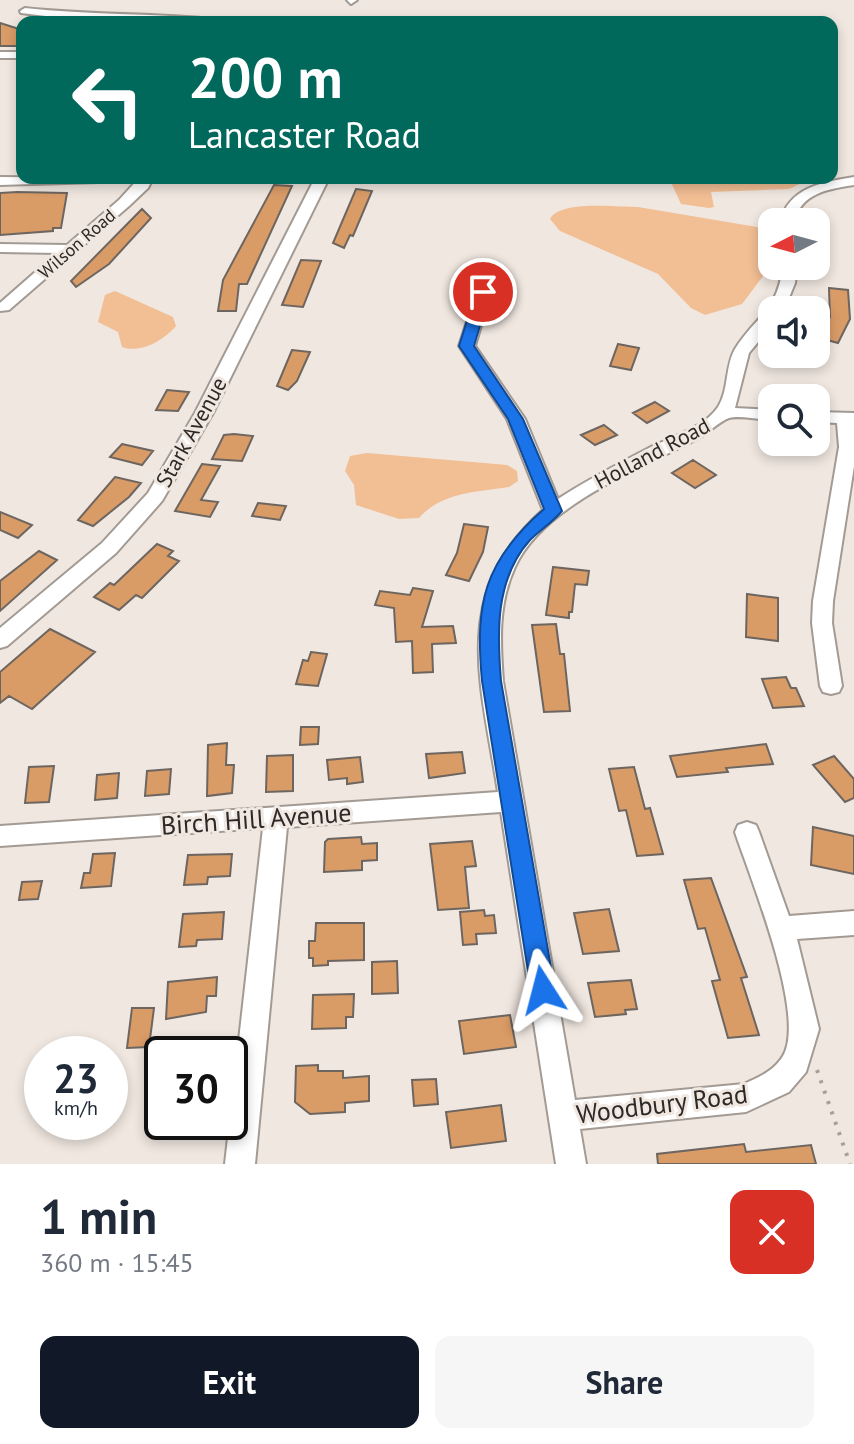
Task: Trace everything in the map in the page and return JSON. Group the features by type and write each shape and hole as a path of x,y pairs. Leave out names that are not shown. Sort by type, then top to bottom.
{"street":[{"path":"25,11 68,16"},
{"name":"Wilson Road","path":"4,307 143,184"},
{"name":"Stark Avenue","path":"0,640 109,548 142,514 163,485 204,413 319,184"},
{"path":"791,208 804,195 837,184"},
{"path":"0,248 71,249"},
{"path":"490,272 467,346 516,419 553,511"},
{"name":"Holland Road","path":"571,1164 490,667 488,619 503,572 529,530 590,486 702,429 724,413 742,353 758,333"},
{"path":"724,413 758,414"},
{"path":"831,686 822,612 825,576 848,447 849,418"},
{"name":"Birch Hill Avenue","path":"0,836 513,801"},
{"path":"240,1164 276,819"},
{"path":"747,832 781,928 804,1020 799,1054"},
{"path":"781,928 854,923"},
{"name":"Woodbury Road","path":"563,1116 746,1098 779,1082 799,1054"}],"path":[{"path":"799,1054 819,1072 850,1164"}],"shaded area":[{"path":"672,184 800,184 789,189 711,192 714,207 709,208 681,204"},
{"path":"638,207 757,227 760,280 742,304 705,315 691,308 658,274 560,231 550,219 565,209"},
{"path":"115,291 173,317 176,326 152,344 137,349 122,347 118,332 98,322 105,295"},
{"path":"367,453 507,465 517,471 518,481 509,487 449,498 428,509 419,518 399,519 356,505 354,485 345,471 350,456"}],"building":[{"path":"0,23 16,28 16,46 0,46"},
{"path":"274,185 292,186 247,284 239,284 236,311 218,311 223,280"},
{"path":"356,189 372,191 353,236 350,235 344,248 333,243"},
{"path":"0,193 67,193 61,228 0,235"},
{"path":"142,209 151,218 109,264 76,287 71,281"},
{"path":"301,260 321,261 303,307 282,305"},
{"path":"829,288 848,290 850,319 838,343 830,341"},
{"path":"618,344 639,348 631,370 610,366"},
{"path":"292,350 310,352 297,381 288,390 277,386"},
{"path":"167,390 189,392 178,411 156,410"},
{"path":"655,402 669,411 647,423 633,413"},
{"path":"604,425 617,435 595,445 581,435"},
{"path":"224,435 253,436 242,461 212,459"},
{"path":"122,444 153,451 142,465 110,457"},
{"path":"693,460 716,475 695,488 672,473"},
{"path":"202,464 220,466 201,500 218,502 210,517 175,511"},
{"path":"115,477 141,483 129,497 93,526 78,520"},
{"path":"258,503 286,506 280,520 252,516"},
{"path":"0,512 32,525 18,538 0,530"},
{"path":"464,524 488,527 483,552 469,581 446,575 457,553"},
{"path":"157,544 173,551 168,556 179,561 142,598 136,595 119,610 94,597 110,583 114,585"},
{"path":"39,551 57,560 0,611 0,581"},
{"path":"553,567 589,571 587,585 575,584 569,618 546,615"},
{"path":"413,588 433,591 422,627 453,626 456,643 432,644 433,672 413,673 412,641 396,642 394,608 375,605 380,591 410,595"},
{"path":"747,594 778,598 778,641 746,637"},
{"path":"556,624 560,654 564,654 570,711 544,712 532,625"},
{"path":"50,629 95,652 32,709 9,696 0,703 0,672"},
{"path":"311,652 327,654 318,686 296,684 303,660 308,661"},
{"path":"786,677 791,688 796,688 804,706 773,708 762,679"},
{"path":"301,727 319,727 318,744 300,745"},
{"path":"227,743 226,765 234,765 232,793 207,796 208,745"},
{"path":"766,744 773,764 726,768 728,772 677,777 670,756"},
{"path":"462,752 465,773 429,778 426,754"},
{"path":"293,755 293,791 266,792 267,756"},
{"path":"834,756 854,779 854,798 845,802 813,765"},
{"path":"360,757 363,782 347,784 347,778 329,780 327,760"},
{"path":"54,766 49,802 25,803 29,767"},
{"path":"634,767 645,809 650,808 663,854 637,856 626,810 619,811 609,769"},
{"path":"171,769 169,794 145,796 147,771"},
{"path":"119,773 117,798 95,800 97,775"},
{"path":"813,827 854,836 854,874 811,865"},
{"path":"361,837 362,844 377,843 377,860 362,861 362,870 324,872 325,842 328,839"},
{"path":"472,841 476,866 465,867 469,908 438,910 430,844"},
{"path":"115,853 111,886 81,888 84,873 90,873 93,854"},
{"path":"232,854 230,876 208,877 207,884 184,885 188,855"},
{"path":"711,878 747,977 741,978 759,1035 728,1038 712,981 720,980 705,928 698,929 684,880"},
{"path":"42,881 38,899 19,900 22,882"},
{"path":"609,909 619,951 583,954 574,913"},
{"path":"484,910 485,916 494,915 496,933 476,934 477,944 463,945 460,912"},
{"path":"224,912 222,939 197,940 196,946 179,947 183,914"},
{"path":"316,923 364,923 364,960 328,961 328,965 313,966 313,958 309,958 309,941 315,941"},
{"path":"397,961 398,993 372,994 372,962"},
{"path":"217,977 216,996 207,996 206,1012 166,1019 168,982"},
{"path":"631,980 637,1009 625,1010 626,1014 595,1017 588,983"},
{"path":"354,994 353,1017 346,1017 346,1028 312,1029 313,995"},
{"path":"132,1008 154,1008 150,1036 144,1036 144,1047 128,1048"},
{"path":"510,1015 516,1047 464,1054 459,1021"},
{"path":"318,1065 318,1071 343,1071 343,1078 369,1076 369,1101 345,1103 345,1112 310,1114 295,1102 296,1066"},
{"path":"436,1079 438,1104 414,1106 412,1080"},
{"path":"501,1105 506,1141 451,1148 446,1112"},
{"path":"744,1144 746,1152 811,1145 816,1164 658,1164 657,1154"}],"route":[{"path":"483,292 467,346 516,419 553,511 522,538 503,572 489,610 487,636 543,990"}]}
